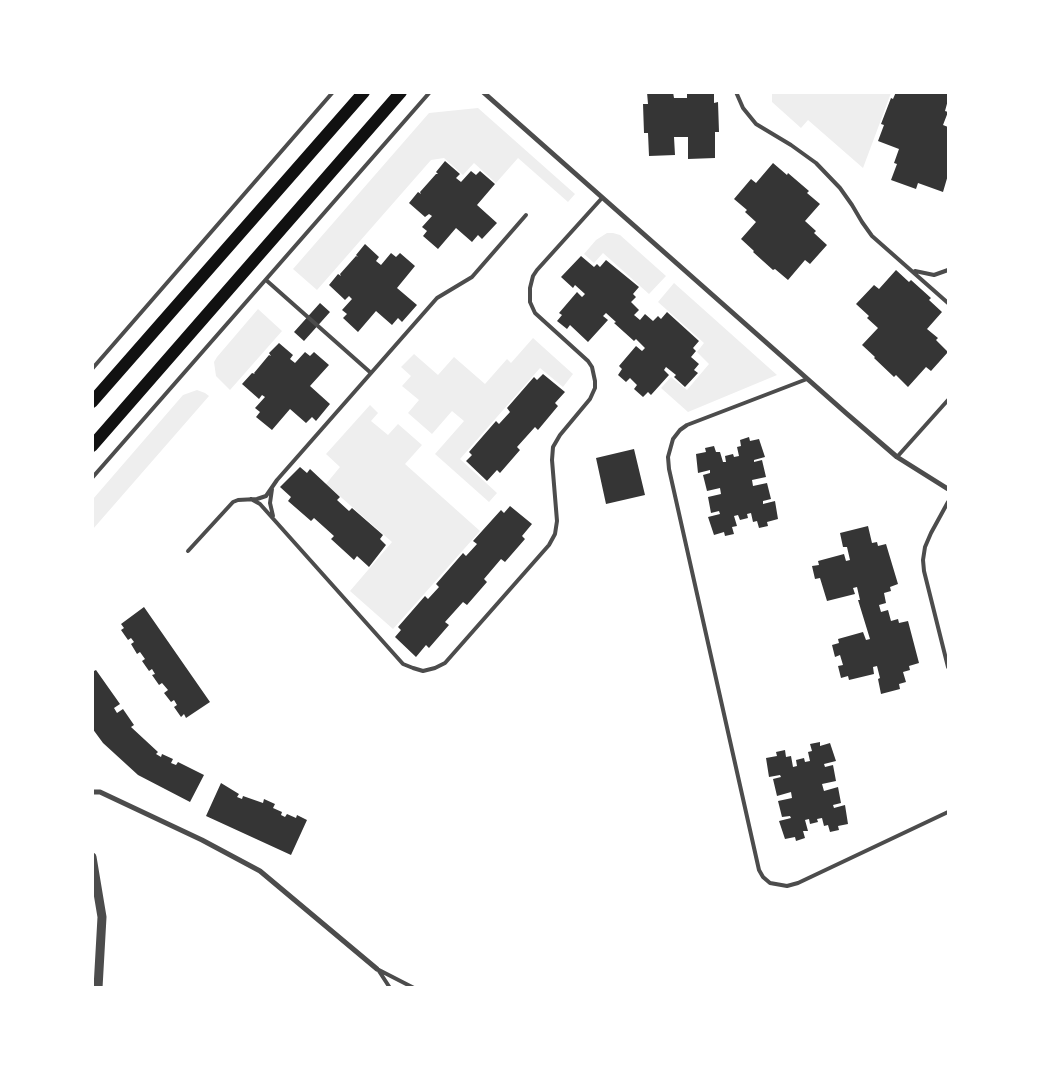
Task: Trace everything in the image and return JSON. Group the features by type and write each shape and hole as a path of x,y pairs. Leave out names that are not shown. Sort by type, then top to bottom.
{"main road":[{"path":"92,402 364,92"},
{"path":"92,446 401,92"}],"street":[{"path":"483,92 897,457 948,489"},
{"path":"92,792 100,792 202,840 260,871 377,969"},
{"path":"92,858 102,917 98,988"}],"lane":[{"path":"92,369 333,92"},
{"path":"92,478 430,92"},
{"path":"736,92 743,108 756,124 816,163 840,188 867,229 948,303"},
{"path":"251,499 260,504 404,664 413,668 430,670 449,659 549,545 555,534 557,521 552,460 553,447 560,435 590,399 595,388 595,380 592,366 588,361 535,313 530,302 530,288 533,276 537,270 602,198"},
{"path":"188,551 229,505 238,500 266,496 277,480 437,298 472,277 526,215"},
{"path":"911,270 934,275 948,270"},
{"path":"266,280 371,373"},
{"path":"807,379 687,425 673,439 668,457 759,870 770,883 787,886 798,883 948,812"},
{"path":"897,457 948,400"},
{"path":"273,488 270,503 277,523"},
{"path":"948,502 931,533 925,547 923,560 924,571 948,667"},
{"path":"377,969 390,988"},
{"path":"377,969 414,988"}],"shaded area":[{"path":"772,92 891,93 863,168 808,120 801,128 772,102"},
{"path":"478,108 575,194 568,202 518,158 496,183 474,163 463,175 444,158 431,160 317,290 293,269 429,113"},
{"path":"607,233 620,235 666,276 649,294 603,253 594,263 584,254 596,240"},
{"path":"674,283 777,375 688,412 661,388 671,377 687,390 709,364 697,352 704,343 658,302"},
{"path":"258,309 282,331 230,390 216,376 214,362"},
{"path":"533,338 573,374 563,387 540,368 460,459 497,493 489,502 435,454 464,421 452,411 432,434 408,413 419,400 402,386 411,376 401,367 414,354 438,375 454,357 485,384 507,359 511,363"},
{"path":"197,390 209,396 93,529 93,499 183,395"},
{"path":"370,405 378,413 371,421 388,435 398,424 422,445 405,464 480,531 393,629 350,591 392,542 326,484 340,467 326,454"}],"building":[{"path":"647,92 673,92 674,98 687,98 687,92 714,92 714,103 718,102 719,132 715,132 715,158 688,159 688,137 674,137 675,155 649,156 648,133 644,133 643,104 648,104"},
{"path":"896,92 945,92 948,94 945,111 948,112 943,125 948,127 948,175 943,192 918,183 916,189 891,180 897,164 894,163 899,149 878,141 884,125 881,124 891,98 893,99"},
{"path":"445,161 460,174 456,178 461,182 471,171 476,175 480,171 495,184 477,205 497,223 482,239 478,235 472,242 456,228 438,249 423,236 427,231 422,227 432,216 429,214 425,217 409,203 418,192 421,194 420,192 438,174 436,172"},
{"path":"773,163 809,191 807,193 820,204 805,221 827,245 810,264 805,260 788,280 775,269 773,270 741,239 756,222 745,212 747,210 734,199 751,179 756,183"},
{"path":"365,244 379,257 376,261 381,265 391,253 396,257 400,253 415,266 397,288 417,305 402,322 398,318 392,325 376,311 358,332 343,318 347,314 342,310 352,299 349,296 345,300 329,285 338,274 341,276 340,274 356,256 358,257 356,255"},
{"path":"581,256 594,267 597,264 600,267 606,260 639,287 633,294 636,297 631,302 639,310 634,315 640,320 645,314 653,321 658,316 661,319 667,312 699,341 693,348 696,351 691,357 699,364 694,370 698,373 685,387 674,377 676,375 666,367 664,370 669,375 651,395 648,392 643,397 634,389 637,385 630,378 626,382 618,375 622,369 619,366 636,346 642,351 645,348 636,339 634,341 606,313 603,316 608,320 588,342 570,325 567,329 557,321 562,315 559,313 577,292 582,297 585,294 575,285 573,288 561,277"},
{"path":"896,270 909,282 911,280 931,298 929,300 942,312 927,329 938,338 936,340 948,352 931,371 926,367 908,387 896,375 894,377 862,345 878,328 856,304 874,285 879,289"},
{"path":"320,303 330,312 304,341 294,332"},
{"path":"279,343 293,355 290,359 295,363 305,352 310,356 314,352 329,365 310,386 330,404 316,421 312,417 306,423 290,409 272,430 256,417 260,412 255,408 265,397 262,395 259,399 242,384 252,373 255,374 269,355 271,356 269,353"},
{"path":"543,374 565,392 555,403 558,406 538,430 535,427 517,447 520,450 500,473 497,470 487,481 466,461 472,455 469,452 496,421 499,424 510,412 507,408 534,377 537,380"},
{"path":"749,437 750,441 759,439 765,457 754,460 754,462 762,460 766,477 752,480 753,486 767,483 771,499 763,501 763,504 775,501 778,519 767,522 768,526 759,528 757,521 753,522 751,513 747,514 748,518 740,520 738,515 734,516 737,526 732,527 734,534 725,536 724,532 714,535 708,517 720,514 719,511 711,513 708,497 721,494 720,488 707,491 703,475 710,473 710,470 698,473 696,454 706,452 705,448 714,446 716,452 720,452 723,462 726,462 725,456 733,454 734,457 739,456 737,447 741,446 740,440"},
{"path":"634,449 645,495 606,504 596,458"},
{"path":"300,467 307,473 310,469 340,497 337,500 349,511 352,508 383,535 380,539 386,545 369,567 357,556 354,560 331,539 334,536 314,518 311,521 288,501 291,497 280,487"},
{"path":"510,506 532,524 522,536 525,539 505,562 501,559 484,579 487,582 467,605 463,602 445,622 449,625 429,648 426,645 416,657 395,637 401,630 398,627 425,596 428,599 439,587 436,584 463,553 466,556 477,544 473,541 501,510 504,513"},
{"path":"868,526 872,543 877,542 878,546 886,544 898,584 890,587 891,591 884,593 886,603 879,605 881,612 888,610 891,621 898,619 899,623 908,621 919,663 909,666 910,670 903,672 906,682 899,684 900,689 881,694 877,666 873,667 874,674 849,680 848,676 841,678 838,666 843,665 840,655 835,657 832,645 839,643 838,639 863,632 866,640 870,639 858,600 860,600 857,587 853,588 855,594 827,601 820,578 815,579 812,566 819,565 818,561 844,554 846,561 850,560 847,547 843,547 840,533"},
{"path":"144,607 210,702 186,718 184,714 181,717 174,707 177,705 174,700 171,702 164,693 168,690 162,683 159,685 152,675 155,674 152,669 149,671 142,661 145,659 140,652 137,654 131,644 134,642 131,638 128,640 121,630 124,628 121,624"},
{"path":"96,670 120,704 114,708 117,713 123,709 134,725 131,727 158,752 156,754 161,757 162,754 173,759 171,763 176,765 178,762 204,775 190,802 138,775 103,743 92,728 92,672"},
{"path":"820,742 820,746 830,743 836,761 824,764 825,767 833,765 836,781 822,784 824,791 838,787 841,803 833,805 834,808 845,805 848,824 838,826 839,830 830,832 828,825 824,826 822,818 817,819 818,822 810,824 809,819 805,820 808,831 803,831 805,838 796,841 795,837 785,839 779,821 791,818 790,816 782,817 778,801 792,798 791,792 777,796 773,779 781,777 780,775 769,777 766,758 777,756 776,752 785,750 786,757 791,756 793,767 797,766 796,760 804,758 805,762 810,761 808,752 812,751 810,744"},
{"path":"221,783 239,794 237,797 242,799 243,796 263,803 264,799 275,804 273,808 282,812 281,815 285,817 287,814 296,818 297,815 307,820 291,855 206,816"}]}
